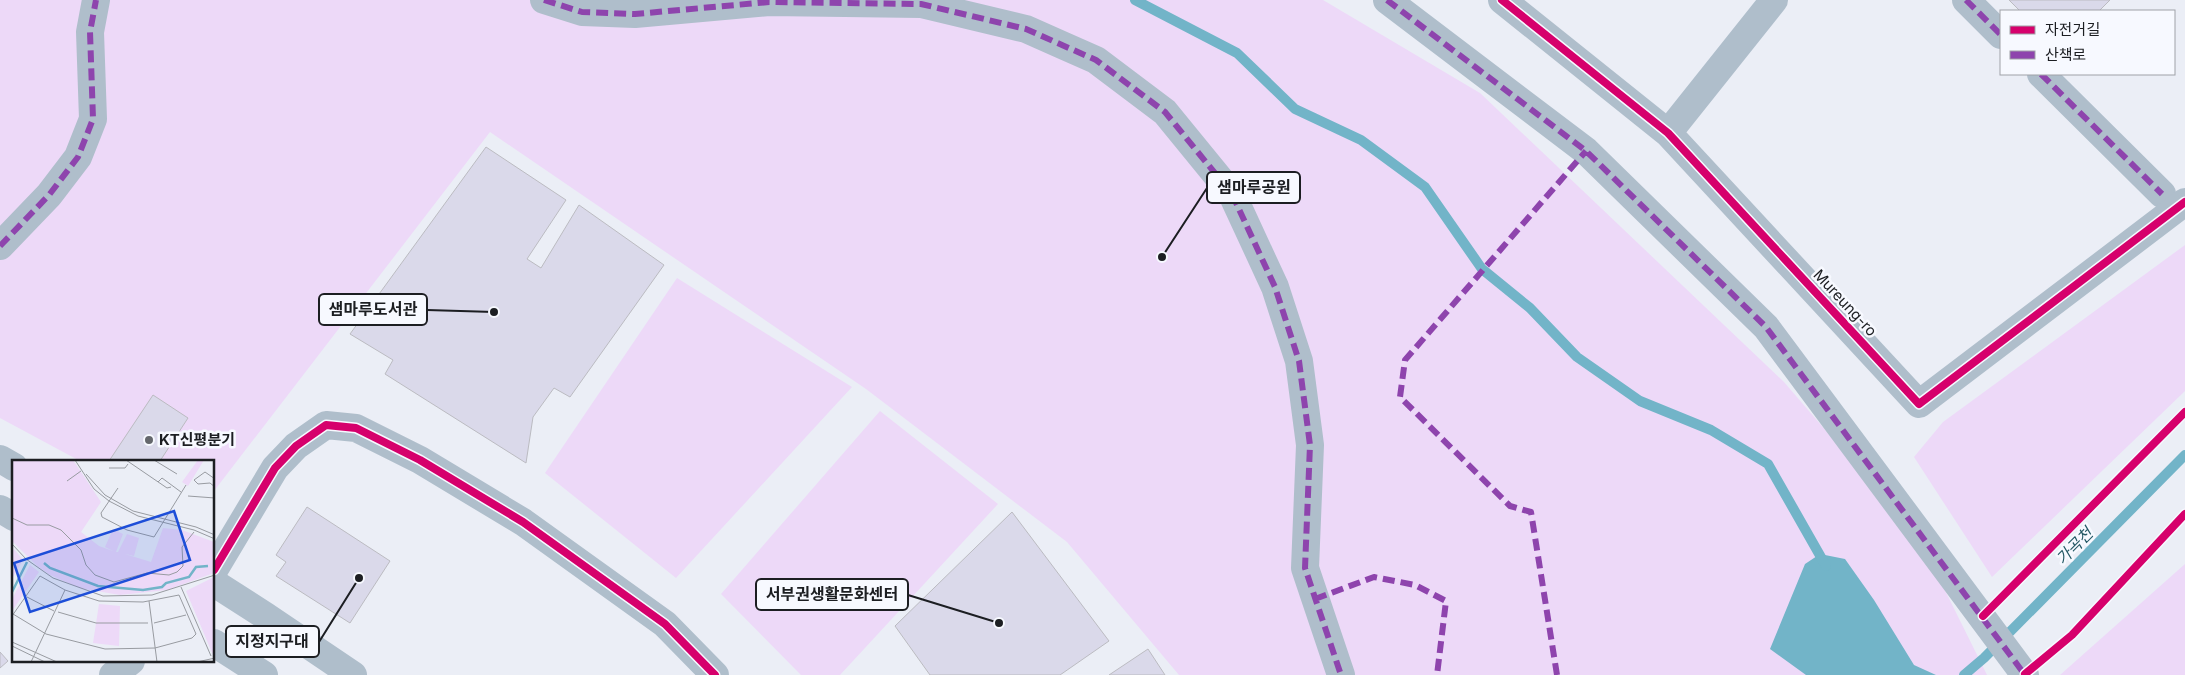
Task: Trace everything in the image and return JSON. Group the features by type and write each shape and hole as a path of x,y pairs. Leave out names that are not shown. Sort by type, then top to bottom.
{"street":[{"path":"0,246 49,195 78,157 93,120 90,32 96,0"},
{"path":"544,0 582,12 635,14 769,2 921,4 1026,29 1096,60 1165,112 1232,194 1275,287 1299,361 1310,445 1305,568 1341,675"},
{"path":"1387,0 1586,151 1766,327 2025,674"},
{"name":"Mureung-ro","path":"1502,0 1668,132 1919,404 2174,198"},
{"path":"1668,132 1774,0"},
{"path":"1966,0 2000,34"},
{"path":"2042,75 2174,198"},
{"path":"215,568 275,468 296,446 326,425 356,428 420,460 523,522 665,624 715,675"},
{"path":"0,459 12,466"},
{"path":"0,509 12,516"},
{"path":"215,585 353,675"},
{"path":"215,644 264,675"},
{"path":"113,675 129,662"}],"shaded area":[{"path":"0,0 1323,0 1480,93 1784,382 1920,540 1987,675 1179,675 1067,542 866,389 490,132 215,490 215,460 78,460 0,418"},
{"path":"2185,245 2185,391 1992,577 1914,457 1943,422"},
{"path":"677,278 852,387 676,578 545,473"},
{"path":"880,411 998,504 840,675 801,675 721,594"},
{"path":"2185,564 2185,675 2060,675"}],"water":[{"path":"1820,554 1845,559 1874,600 1914,665 1936,675 1806,675 1770,649 1805,564"}],"building":[{"path":"2009,0 2110,0 2100,10 2019,10"},
{"path":"486,147 566,200 527,259 541,268 579,205 664,265 570,397 554,388 533,417 526,463 385,374 393,360 350,334"},
{"name":"KT신평분기","path":"153,395 188,418 161,460 110,460"},
{"path":"307,507 390,561 350,623 276,576 286,562 276,555"},
{"path":"1012,512 1109,641 1060,675 930,675 895,626"},
{"path":"1148,649 1165,675 1109,675"},
{"path":"0,652 8,661 0,668"}],"waterway":[{"path":"1135,0 1237,53 1295,109 1361,140 1425,187 1482,269 1530,308 1577,357 1640,401 1711,430 1768,464 1826,566"},
{"name":"가곡천","path":"1964,675 1984,658 2185,455"}],"marked path":[{"path":"0,246 49,195 78,157 93,119 90,32 96,0"},
{"path":"544,0 582,12 635,14 769,2 921,4 1026,29 1096,60 1165,112 1232,194 1275,287 1299,361 1310,445 1305,568 1341,675"},
{"path":"1387,0 1586,151 1766,327 2025,675"},
{"path":"1966,0 2000,34"},
{"path":"2042,75 2162,194"},
{"path":"1557,675 1531,512 1510,506 1400,397 1405,360 1586,151"},
{"path":"1315,599 1374,577 1415,585 1446,601 1437,675"}],"cycle path":[{"path":"1502,0 1668,133 1919,404 2185,202"},
{"path":"1983,616 2185,412"},
{"path":"215,568 275,468 296,446 326,425 356,428 420,460 523,522 665,624 715,675"},
{"path":"2025,674 2072,635 2185,514"}],"place":[{"name":"샘마루공원","path":"1162,257"},
{"name":"샘마루도서관","path":"494,312"},
{"name":"KT신평분기","path":"149,440"},
{"name":"지정지구대","path":"359,578"},
{"name":"서부권생활문화센터","path":"999,623"}]}
